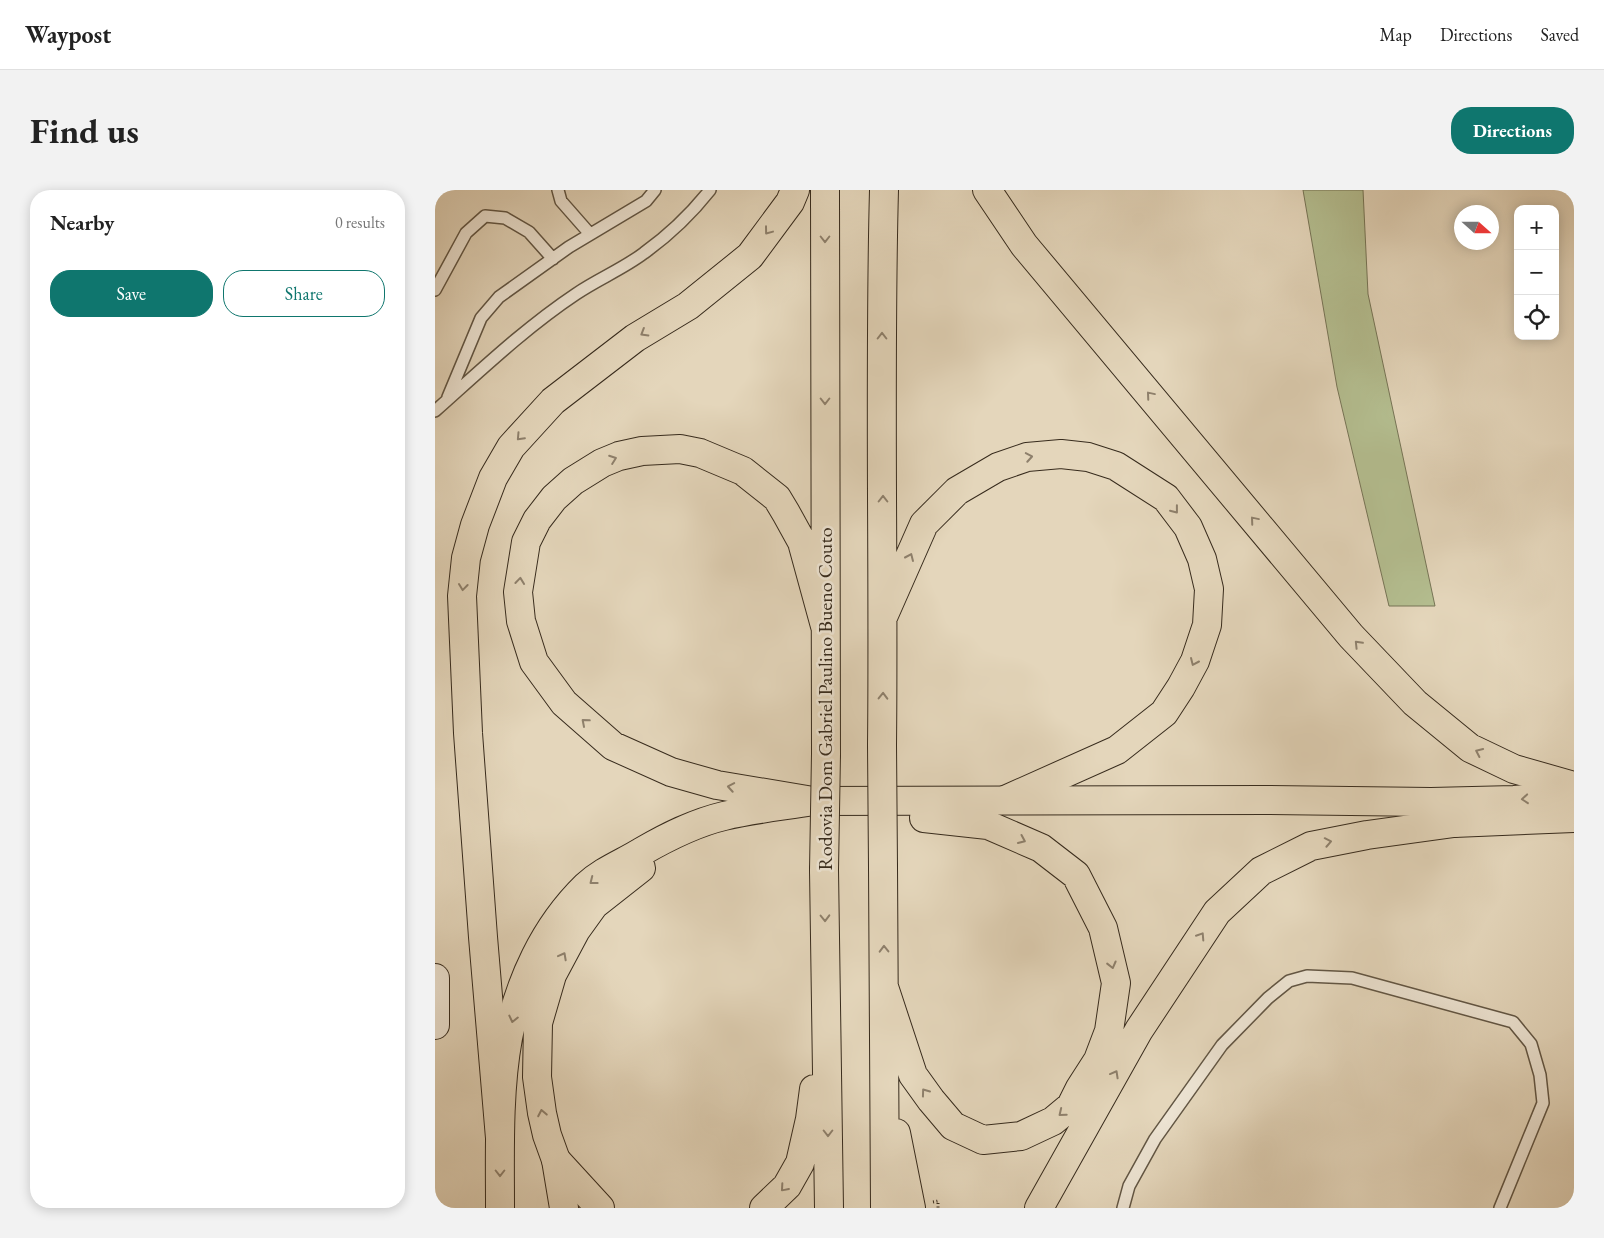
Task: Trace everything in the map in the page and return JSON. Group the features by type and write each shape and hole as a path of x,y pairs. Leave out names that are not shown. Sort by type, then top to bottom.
{"main road":[{"path":"501,1208 500,1138 468,733 462,596 467,558 475,525 493,478 511,447 553,401 635,338 688,306 750,256 790,202 795,190"},
{"name":"Rodovia Dom Gabriel Paulino Bueno Couto","path":"825,190 826,754 824,870 829,1208"},
{"path":"884,190 882,271 882,745 885,1208"},
{"path":"987,190 1024,245 1093,328 1351,636 1415,703 1470,748 1514,769 1574,786"},
{"path":"813,802 717,785 671,772 613,746 563,703 534,662 521,621 519,592 521,566 526,542 537,520 553,498 573,481 602,463 619,456 642,451 680,449 700,453 743,471 777,498 802,542 825,626"},
{"path":"883,617 924,524 957,491 998,467 1027,457 1061,454 1088,457 1116,466 1166,498 1188,527 1202,559 1209,589 1207,625 1195,661 1164,713 1117,750 1005,800"},
{"path":"500,1138 504,1070 508,1040 521,990 544,940 564,911 587,885 605,872 665,838 691,826 722,816 813,802 1005,800 1431,802 1514,800 1574,795"},
{"path":"564,1208 556,1160 542,1113 537,1078 538,1023 552,975 576,930 595,906 631,875 659,855 682,842 723,828 758,823 854,815 924,818 1227,816 1454,822 1574,818"},
{"path":"884,987 913,1076 953,1126 983,1140 1021,1136 1053,1121 1071,1106 1098,1060 1109,1031 1116,983 1103,928 1076,875 1041,848 988,825 924,818"},
{"path":"1039,1208 1139,1030 1217,912 1261,871 1311,846 1367,835 1454,822"},
{"path":"763,1208 787,1186 800,1163 810,1118 827,989"},
{"path":"885,1080 911,1208"},
{"path":"556,1160 600,1208"},
{"path":"817,1208 828,1165"}],"street":[{"path":"435,978 435,1025"}],"lane":[{"path":"559,190 561,201 590,234"},
{"path":"447,401 481,318 499,297 590,234 646,201 655,190"},
{"path":"435,411 539,321 576,294 649,249 695,209 710,190"},
{"path":"435,290 466,232 485,216 505,218 529,232 553,259"},
{"path":"1123,1208 1129,1186 1155,1139 1222,1045 1268,998 1289,982 1307,976 1352,978 1513,1022 1531,1044 1541,1075 1543,1103 1500,1208"}],"green space":[{"path":"1303,190 1363,190 1368,294 1435,606 1389,606 1337,387"}]}
